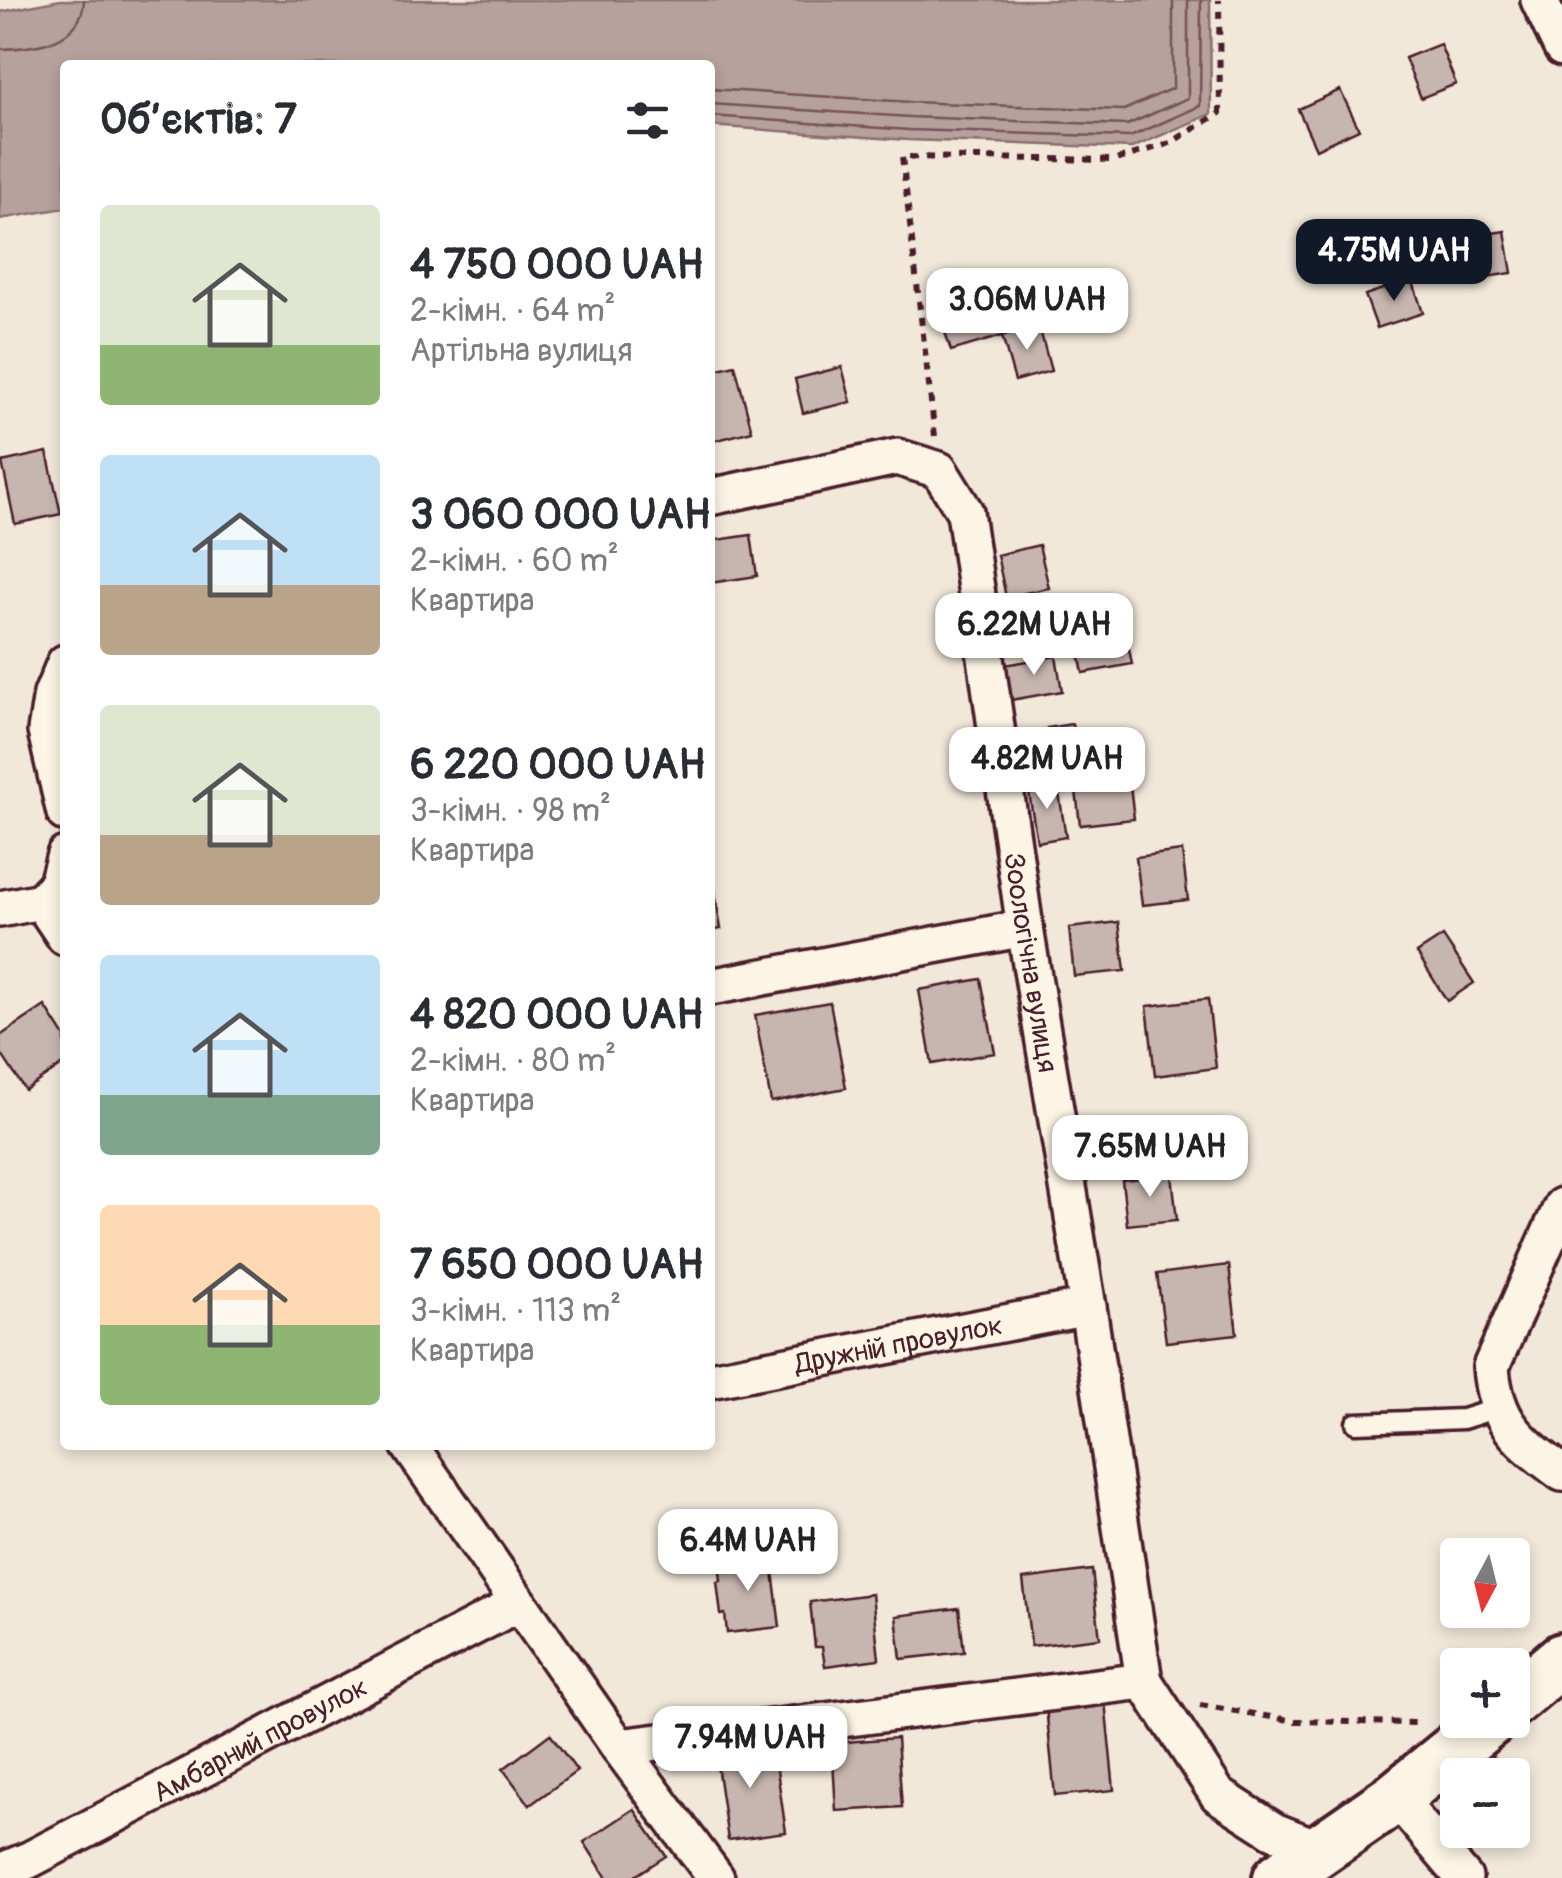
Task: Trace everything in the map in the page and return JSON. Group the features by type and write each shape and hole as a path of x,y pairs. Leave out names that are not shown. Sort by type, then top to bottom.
{"street":[{"path":"1539,0 1562,48"},
{"path":"715,496 897,458 939,470"},
{"name":"Зоологічна вулиця","path":"939,470 965,512 1025,928 1088,1307 1144,1681 1218,1795 1274,1831 1320,1849"},
{"path":"60,675 52,694 46,731 60,791"},
{"path":"0,909 40,901 57,884 60,873"},
{"path":"40,901 60,929"},
{"path":"715,986 1025,928"},
{"path":"1562,1206 1492,1368 1493,1397 1505,1422 1562,1472"},
{"name":"Дружній провулок","path":"715,1379 1088,1307"},
{"path":"412,1450 619,1747 716,1878"},
{"name":"Амбарний провулок","path":"24,1870 519,1603"},
{"path":"1530,1687 1562,1660"},
{"path":"619,1747 1144,1681"},
{"path":"1278,1878 1396,1797 1468,1738"},
{"path":"1396,1797 1464,1878"}],"lane":[{"path":"1356,1423 1464,1419 1498,1408"}],"path":[{"path":"939,470 902,157 1116,160 1170,144 1220,113 1219,0"},
{"path":"1144,1681 1191,1704 1296,1720 1440,1716"}],"water":[{"path":"60,0 1210,0 1211,114 1132,148 908,140 715,126 715,60 60,60 60,209 0,219 0,12"}],"building":[{"path":"1440,44 1456,84 1421,98 1405,58"},
{"path":"1340,90 1359,129 1316,149 1298,109"},
{"path":"1505,231 1512,273 1467,280 1461,238"},
{"path":"1412,279 1423,313 1377,328 1365,295"},
{"path":"990,294 1002,336 951,351 938,310"},
{"path":"1039,326 1051,371 1015,381 1002,336"},
{"path":"735,365 752,431 715,441 715,370"},
{"path":"842,367 851,402 803,413 795,379"},
{"path":"47,452 60,514 15,524 2,462"},
{"path":"751,535 757,576 715,582 715,540"},
{"path":"1039,545 1049,588 1006,597 997,555"},
{"path":"1121,608 1132,664 1083,673 1072,617"},
{"path":"1056,656 1062,691 1011,700 1005,665"},
{"path":"1072,724 1079,767 1055,771 1047,728"},
{"path":"1129,776 1134,819 1080,825 1075,782"},
{"path":"1057,781 1066,837 1037,842 1028,786"},
{"path":"1182,851 1188,900 1142,905 1136,857"},
{"path":"715,892 721,929 715,930"},
{"path":"1119,922 1125,971 1074,976 1069,928"},
{"path":"1443,936 1474,983 1447,1001 1417,953"},
{"path":"981,979 995,1053 932,1064 919,990"},
{"path":"1208,999 1216,1068 1155,1076 1147,1006"},
{"path":"830,1002 846,1088 771,1102 755,1015"},
{"path":"45,1006 60,1029 60,1066 25,1090 0,1052 0,1036"},
{"path":"1172,1175 1177,1220 1127,1225 1122,1180"},
{"path":"1229,1265 1237,1334 1166,1342 1157,1274"},
{"path":"771,1555 780,1627 727,1633 717,1582 721,1581 719,1561"},
{"path":"1092,1570 1100,1638 1031,1646 1023,1579"},
{"path":"872,1594 879,1659 825,1666 822,1647 815,1647 810,1602"},
{"path":"959,1608 964,1652 901,1659 896,1616"},
{"path":"1105,1701 1114,1790 1055,1796 1046,1707"},
{"path":"550,1734 577,1771 530,1805 503,1769"},
{"path":"897,1738 902,1807 836,1811 832,1743"},
{"path":"773,1743 786,1832 728,1840 715,1751"},
{"path":"634,1809 666,1856 632,1878 607,1878 584,1842"}]}
